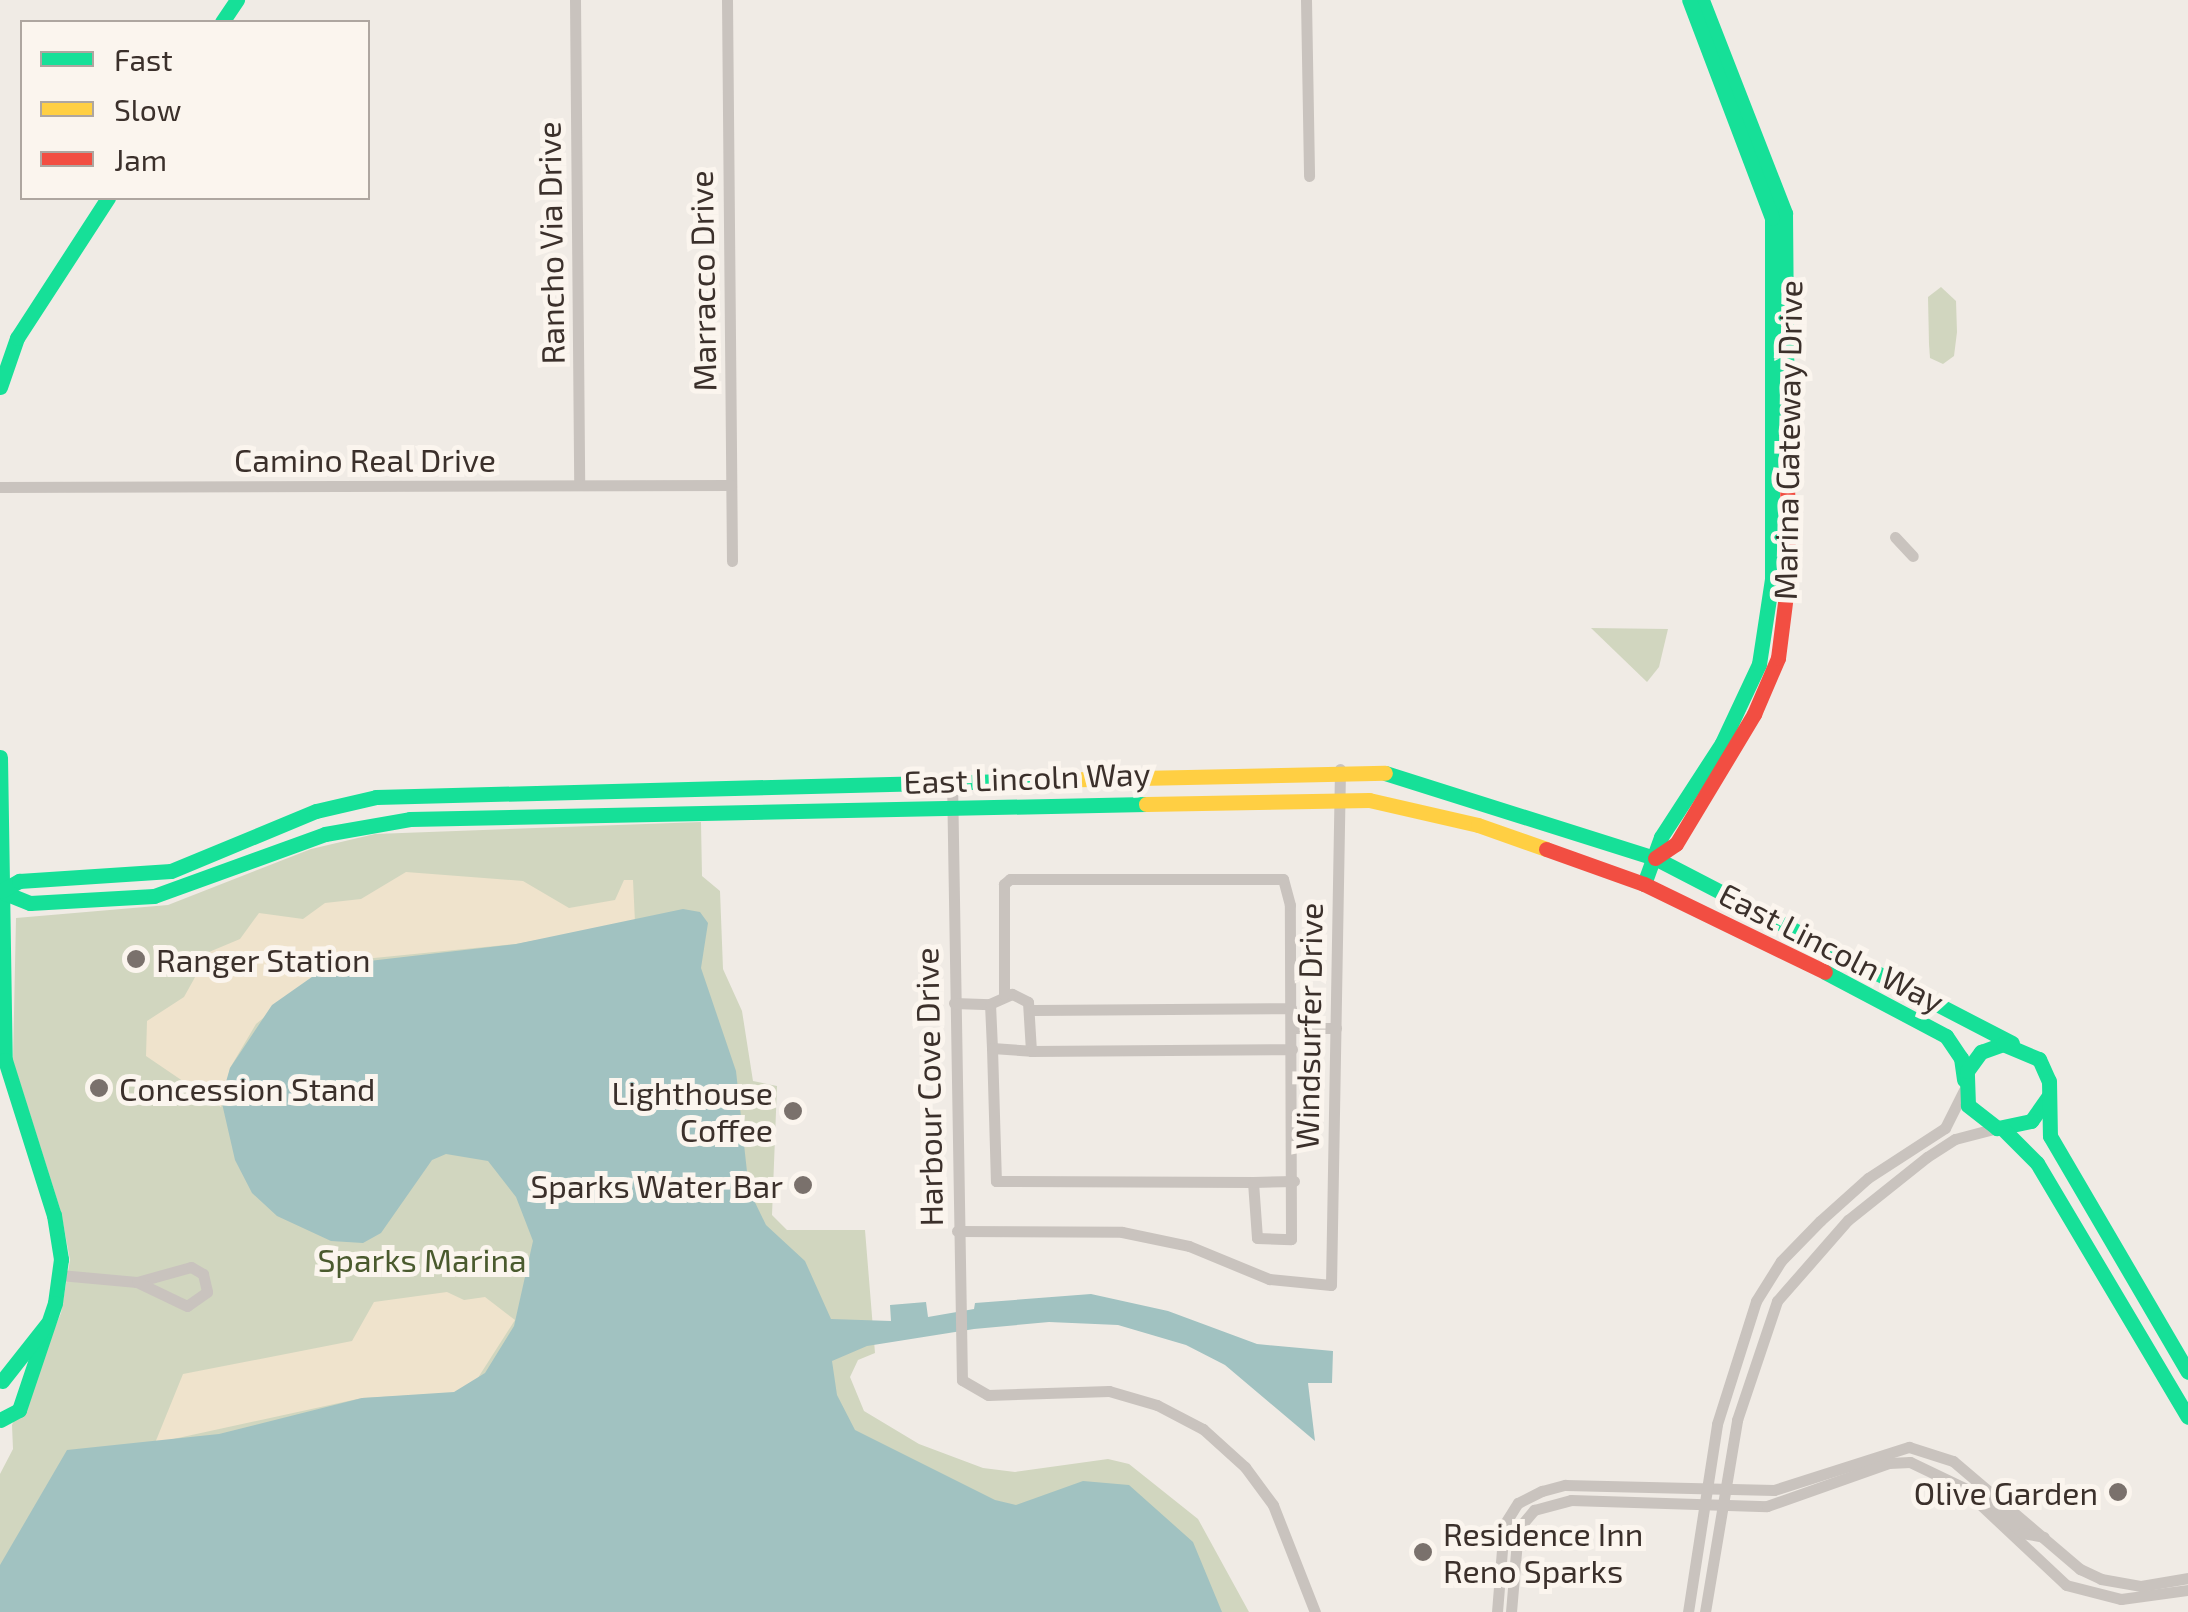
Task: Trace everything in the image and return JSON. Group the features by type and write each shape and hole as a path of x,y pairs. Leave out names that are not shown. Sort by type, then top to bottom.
{"street":[{"name":"Rancho Via Drive","path":"575,0 580,485"},
{"name":"Marracco Drive","path":"727,0 732,561"},
{"path":"1306,0 1309,176"},
{"name":"Marina Gateway Drive","path":"1644,884 1760,664 1772,579 1772,218 1689,0"},
{"name":"Marina Gateway Drive","path":"1655,858 1676,844 1754,714 1778,658 1788,579 1785,213 1702,0"},
{"path":"0,388 17,338 107,200"},
{"name":"Camino Real Drive","path":"0,487 731,485"},
{"path":"1895,537 1913,556"},
{"path":"0,757 4,1060 54,1214 60,1275 16,1414 0,1420"},
{"name":"East Lincoln Way","path":"1,891 18,881 171,871 316,811 376,797 1340,769 1450,789 1655,858 2012,1043"},
{"name":"Windsurfer Drive","path":"957,1231 1122,1232 1189,1246 1268,1279 1331,1285 1340,769"},
{"name":"Harbour Cove Drive","path":"952,779 960,1374 972,1391 1109,1391 1157,1405 1203,1429 1245,1466 1273,1506 1315,1612"},
{"name":"East Lincoln Way","path":"1,891 30,902 140,898 222,876 324,834 410,819 1340,800 1389,803 1478,825 1644,884 1898,1006 1946,1036 1961,1058 1964,1085"},
{"path":"1004,994 1004,884 1010,880 1274,876 1288,885 1294,1233 1279,1240 1258,1238 1253,1232 1253,1182"},
{"path":"954,1003 990,1004 1004,994 1020,995 1034,1010 1291,1008"},
{"path":"990,1004 996,1181 1294,1181"},
{"path":"1030,1050 1034,1010"},
{"path":"1291,1028 1336,1028"},
{"path":"1688,1611 1708,1474 1733,1362 1756,1301 1782,1261 1868,1178 1944,1128 1981,1052 2012,1043 2044,1065 2050,1136 2188,1372"},
{"path":"992,1048 1292,1049"},
{"path":"1964,1085 1972,1112 2000,1128 2037,1163 2188,1417"},
{"path":"1704,1612 1757,1351 1778,1301 1804,1266 1927,1157 1954,1139 2030,1122 2048,1097"},
{"path":"60,1275 137,1282 191,1268 204,1274 207,1292 187,1306 137,1282"},
{"path":"22,1398 1,1382 47,1324"},
{"path":"1499,1610 1499,1542 1518,1504 1566,1485 1704,1502 1727,1492 1774,1490 1888,1448 1932,1452 1992,1489 2080,1569 2112,1582 2188,1578"},
{"path":"1927,1466 1932,1452"},
{"path":"1511,1612 1514,1536 1534,1510 1571,1500 1682,1498 1725,1507 1766,1506 1889,1463 1927,1466 1984,1496 2022,1533 2044,1537"},
{"path":"1959,1485 2066,1585 2121,1598 2188,1590"}],"green space":[{"path":"1941,287 1956,301 1957,332 1954,356 1943,364 1930,358 1929,344 1928,297"},
{"path":"1591,628 1668,629 1659,667 1647,682"},
{"name":"Sparks Marina","path":"701,822 702,876 720,891 723,969 742,1011 753,1081 777,1086 772,1215 787,1230 865,1230 875,1353 858,1360 850,1377 864,1411 919,1444 983,1468 1015,1472 1108,1459 1129,1464 1198,1519 1249,1612 0,1612 0,1474 13,1449 12,1425 61,1313 70,1260 61,1212 13,1061 16,918 168,905 311,849 375,834"}],"sand":[{"path":"406,872 523,881 569,908 615,900 624,880 633,880 635,922 516,944 364,959 319,972 256,1024 230,1068 221,1107 146,1056 147,1021 184,997 209,952 240,939 259,913 303,919 325,903 361,899"},
{"path":"447,1292 464,1300 485,1297 515,1320 474,1384 454,1393 362,1398 155,1443 183,1374 352,1341 374,1302"}],"water":[{"name":"Sparks Marina","path":"683,909 700,912 708,923 701,968 736,1071 749,1190 766,1225 805,1261 831,1319 891,1321 890,1305 926,1302 928,1317 974,1309 975,1303 1091,1294 1168,1311 1257,1344 1333,1351 1332,1383 1308,1383 1315,1441 1225,1365 1186,1345 1118,1325 1049,1322 974,1329 867,1346 832,1361 837,1395 855,1430 995,1500 1016,1505 1083,1481 1129,1485 1193,1542 1222,1612 0,1612 0,1565 67,1450 219,1434 362,1398 454,1392 485,1373 514,1326 533,1241 516,1197 488,1161 446,1154 432,1160 381,1233 363,1243 331,1241 277,1216 252,1193 235,1160 221,1099 230,1068 272,1005 319,972 343,964 516,944"}],"traffic: fast":[{"path":"223,20 237,0"},
{"path":"1644,884 1661,837 1722,743 1759,664 1772,579 1772,218 1689,0"},
{"path":"1702,0 1785,213 1787,453"},
{"path":"0,387 17,338 107,200"},
{"path":"0,757 5,1060 54,1215 61,1259 55,1303 19,1410 0,1420"},
{"path":"1385,773 1655,858 2012,1043"},
{"path":"1,891 19,881 171,871 316,811 376,797 1043,780"},
{"path":"0,891 30,903 154,896 325,834 410,819 1146,804"},
{"path":"1825,972 1946,1036 1961,1058 1964,1080"},
{"path":"2048,1097 2031,1121 1997,1128 1968,1105 1967,1071 1981,1052 2003,1044 2039,1059 2049,1081 2050,1136 2188,1372"},
{"path":"2003,1129 2037,1163 2188,1417"},
{"path":"2,1381 47,1324"}],"traffic: slow":[{"path":"1043,780 1385,773"},
{"path":"1146,804 1369,800 1478,825 1546,849"}],"traffic: jam":[{"path":"1655,858 1676,844 1754,714 1778,658 1788,579 1787,453"},
{"path":"1546,849 1644,884 1825,972"}],"place":[{"name":"Ranger Station","path":"136,959"},
{"name":"Concession Stand","path":"99,1088"},
{"name":"Lighthouse Coffee","path":"793,1111"},
{"name":"Sparks Water Bar","path":"803,1185"},
{"name":"Olive Garden","path":"2118,1492"},
{"name":"Residence Inn Reno Sparks","path":"1423,1552"}]}
